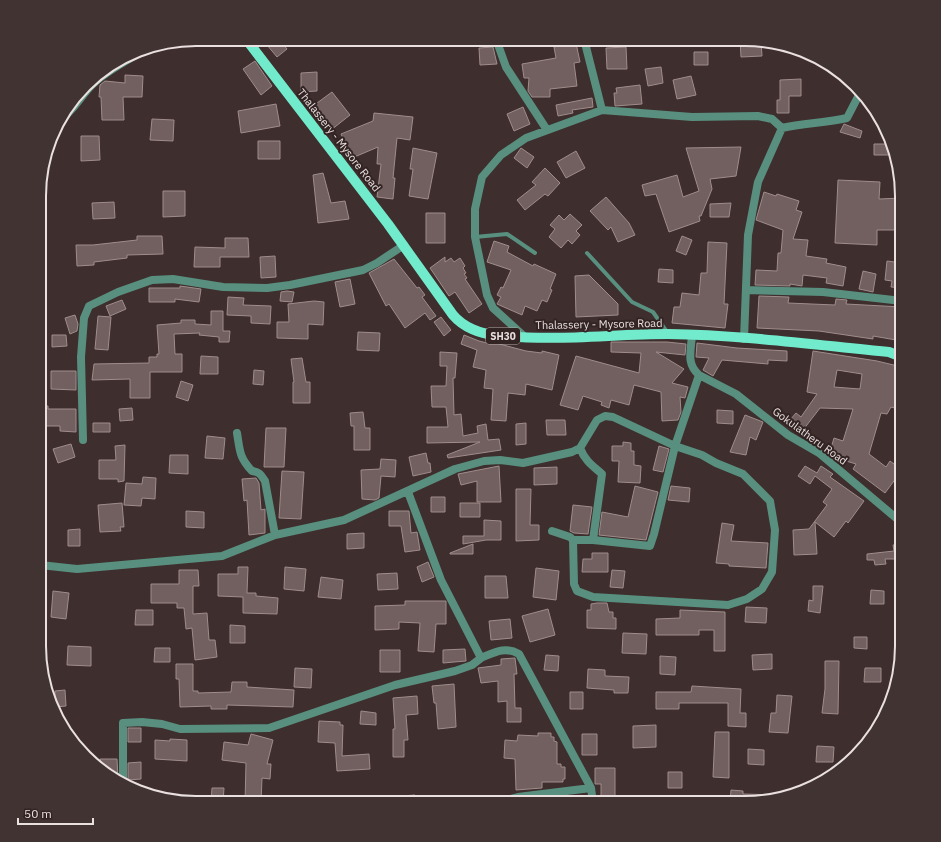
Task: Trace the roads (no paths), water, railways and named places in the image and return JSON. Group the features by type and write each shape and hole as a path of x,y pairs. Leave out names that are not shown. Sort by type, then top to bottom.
{"main road":[{"name":"Thalassery - Mysore Road","path":"251,46 404,245 458,321 484,333 526,338 669,334 692,335 888,352 895,354"}],"street":[{"path":"498,46 506,67 547,130"},
{"path":"586,46 602,110"},
{"path":"782,128 802,123 828,122 847,118 858,97"},
{"path":"526,338 493,308 487,295 475,237 476,209 482,177 501,155 526,138 602,110 692,117 758,116 772,119 782,128"},
{"path":"744,339 748,235 758,182 782,128"},
{"path":"83,440 81,357 84,318 89,306 118,292 152,280 173,279 230,287 267,288 290,285 363,270 377,263 404,245"},
{"path":"746,290 822,292 895,300"},
{"path":"552,531 570,537 573,540 593,540 650,546 675,446 700,375 692,369 690,362 692,335"},
{"name":"Gokulatheru Road","path":"700,375 736,394 788,434 819,453 895,517"},
{"path":"46,566 77,569 222,556 275,536 344,520 408,492 455,469 472,464 500,460 523,463 572,452 580,448 597,420 605,416 613,417 675,446 702,455 716,463 743,474 770,502 775,530 775,550 772,572 762,589 747,599 728,605 592,597 577,592 574,584 573,540"},
{"path":"237,433 239,454 243,461 252,471 261,474 265,481 275,536"},
{"path":"580,448 589,464 602,474 593,540"},
{"path":"408,492 441,580 481,658"},
{"path":"123,777 123,723 142,722 162,724 180,729 269,728 395,685 455,671 472,665 481,658 504,648 519,654 591,788 592,796"},
{"path":"542,796 591,788"}],"lane":[{"path":"475,237 507,234 535,253"},
{"path":"587,253 632,302 653,312 669,334"}]}
